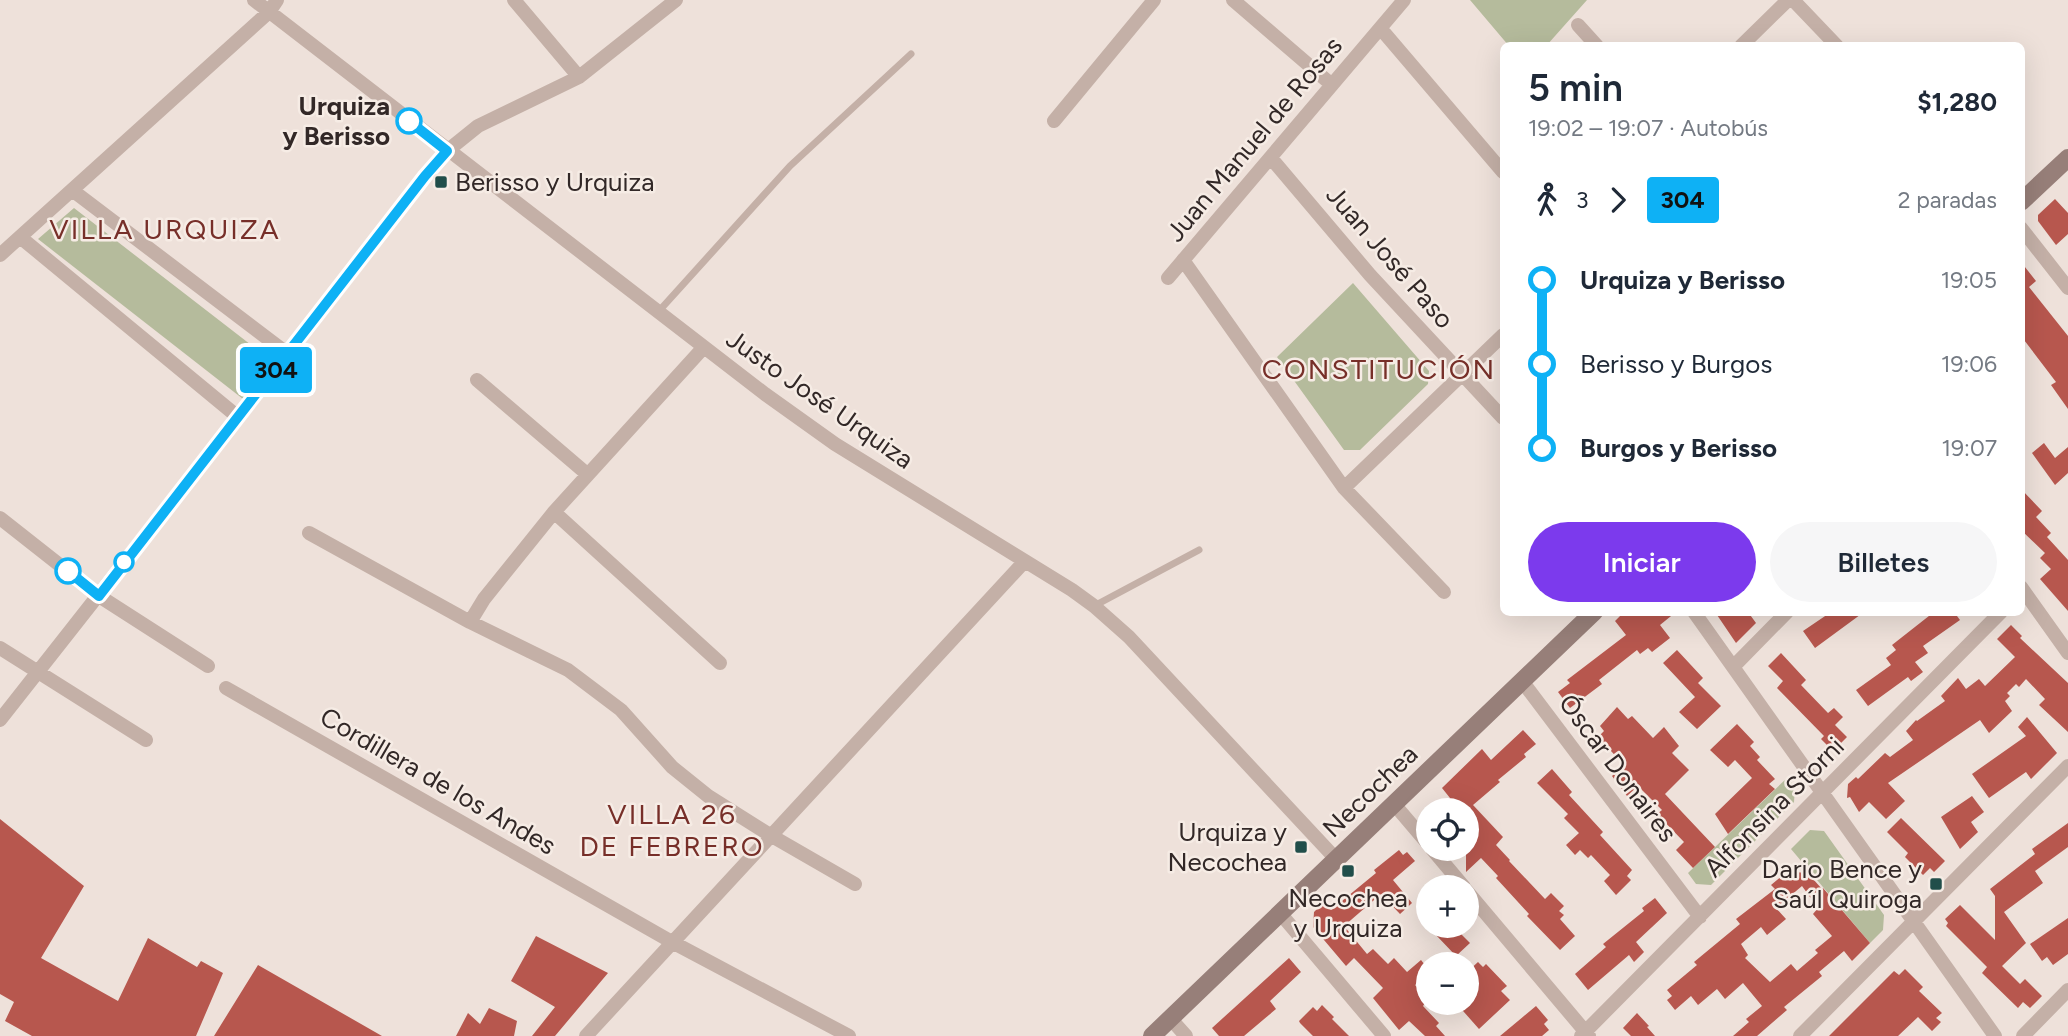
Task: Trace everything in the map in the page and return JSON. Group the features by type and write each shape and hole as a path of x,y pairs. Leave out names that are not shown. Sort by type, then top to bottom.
{"main road":[{"path":"2025,198 2068,158"},
{"name":"Necochea","path":"1152,1036 1590,616"}],"street":[{"name":"Justo José Urquiza","path":"254,0 273,6 447,151 765,394 835,444 1064,584 1094,606 1129,637 1336,859"},
{"path":"514,0 579,77"},
{"path":"0,720 447,151 478,126 579,77 676,0"},
{"path":"1054,121 1154,0"},
{"path":"1233,0 1332,85"},
{"name":"Juan Manuel de Rosas","path":"1168,278 1404,0"},
{"path":"1745,42 1791,0 1833,42"},
{"path":"0,255 273,6"},
{"path":"1578,25 1593,42"},
{"path":"1381,29 1500,168"},
{"name":"Juan José Paso","path":"1271,158 1370,275 1500,415"},
{"path":"72,190 288,354"},
{"path":"2025,233 2068,288"},
{"path":"20,237 237,417"},
{"path":"1183,260 1343,488 1444,592"},
{"path":"1343,488 1500,338"},
{"path":"470,622 484,599 554,512 704,347"},
{"path":"477,380 587,474"},
{"path":"554,512 720,663"},
{"path":"0,518 99,596 208,666"},
{"path":"309,533 470,622 568,670 621,710 671,767 708,796 855,884"},
{"path":"586,1036 1024,562"},
{"path":"2025,594 2068,653"},
{"path":"1697,616 1995,1036"},
{"path":"1732,667 1783,616"},
{"name":"Alfonsina Storni","path":"1585,1035 1997,616"},
{"path":"0,648 146,740"},
{"name":"Óscar Donaires","path":"1522,681 1700,917"},
{"name":"Cordillera de los Andes","path":"226,688 672,942 849,1036"},
{"path":"1800,1036 2068,766"},
{"path":"1394,804 1416,830"},
{"path":"1442,861 1453,875"},
{"path":"1479,906 1585,1035"},
{"path":"1280,913 1384,1036"},
{"path":"2023,1036 2068,990"},
{"path":"1170,1018 1186,1036"}],"lane":[{"path":"659,311 790,166 911,54"},
{"path":"1094,606 1199,550"}],"green space":[{"path":"1470,0 1587,0 1550,42 1506,42"},
{"path":"74,208 273,362 243,399 38,239"},
{"path":"1353,283 1429,371 1428,384 1360,450 1344,450 1277,357"},
{"path":"1788,777 1795,788 1794,802 1711,885 1696,884 1688,873"},
{"path":"1810,830 1824,831 1884,915 1883,930 1870,943 1791,849"}],"building":[{"path":"2055,199 2068,213 2068,234 2056,245 2038,221 2038,215"},
{"path":"2025,267 2036,281 2029,287 2068,336 2068,409 2051,385 2056,382 2025,341"},
{"path":"2044,443 2055,458 2068,447 2068,473 2055,485 2032,453"},
{"path":"2025,493 2042,511 2036,517 2051,533 2047,537 2068,560 2068,611 2040,579 2051,569 2040,558 2045,553 2025,534"},
{"path":"1620,616 1671,616 1660,625 1670,638 1652,652 1648,648 1640,654 1637,650 1599,680 1602,684 1570,708 1558,692 1570,683 1567,680 1626,635 1615,621"},
{"path":"1718,616 1751,616 1756,623 1736,643"},
{"path":"1825,616 1859,616 1815,648 1803,631"},
{"path":"1929,616 1957,616 1960,620 1923,646 1928,653 1915,662 1923,672 1911,681 1908,677 1868,706 1856,690 1891,665 1886,658 1896,650 1892,645"},
{"path":"2011,625 2022,636 2020,638 2068,683 2068,732 2039,705 2045,699 2026,679 2019,687 2016,684 2007,693 2010,696 2005,701 2012,711 1989,733 1980,720 1888,783 1905,801 1886,819 1869,802 1859,812 1850,797 1847,798 1848,784 1856,777 1858,779 1885,753 1890,757 1913,740 1906,731 1916,720 1945,701 1941,696 1958,678 1966,689 1979,679 1985,686 2015,657 1997,639"},
{"path":"1677,650 1703,678 1698,683 1721,706 1697,729 1679,712 1695,697 1663,663"},
{"path":"1781,653 1806,680 1801,685 1828,713 1834,708 1843,717 1835,725 1847,737 1833,751 1821,739 1824,736 1777,688 1783,681 1768,666"},
{"path":"1617,707 1628,719 1632,716 1653,738 1664,727 1679,746 1672,753 1689,770 1665,794 1715,847 1693,868 1676,850 1684,842 1657,814 1662,810 1638,786 1627,796 1612,776 1624,765 1598,737 1604,731 1600,726"},
{"path":"2027,717 2057,753 2031,779 2026,772 1989,798 1972,774 2026,736 2018,727"},
{"path":"1737,724 1754,742 1750,746 1760,757 1757,760 1775,779 1769,784 1775,789 1728,834 1715,814 1752,778 1735,760 1728,767 1710,750"},
{"path":"1523,730 1536,744 1524,754 1526,757 1479,800 1450,798 1442,788 1482,749 1491,760"},
{"path":"1552,769 1572,792 1569,795 1603,832 1600,835 1632,870 1627,876 1631,880 1616,895 1604,881 1610,875 1591,855 1588,858 1580,850 1575,855 1566,845 1579,833 1564,818 1568,814 1537,783"},
{"path":"1972,796 1984,812 1971,822 1978,832 1960,849 1941,817"},
{"path":"1479,811 1503,837 1496,845 1509,861 1545,899 1551,893 1564,906 1559,911 1564,915 1560,919 1575,936 1560,950 1527,916 1529,914 1481,858 1479,860"},
{"path":"1901,818 1945,861 1934,872 1930,868 1923,875 1905,857 1908,853 1887,832"},
{"path":"0,819 84,886 41,958 118,1001 148,938 197,967 201,961 223,973 196,1036 32,1036 5,1021 14,1002 0,994"},
{"path":"2068,823 2068,847 2035,871 2043,883 2004,912 2026,943 2002,966 2020,984 2025,979 2042,996 2030,1008 2023,1002 2018,1008 1982,973 1987,967 1946,926 1948,923 1945,919 1960,905 1995,940 1995,896 1990,889 2035,854 2032,849"},
{"path":"1399,850 1403,855 1407,852 1415,861 1393,880 1412,903 1400,914 1381,894 1344,926 1367,954 1373,949 1388,964 1394,958 1407,972 1416,964 1416,1015 1431,1015 1439,1023 1436,1026 1445,1036 1425,1036 1409,1021 1399,1030 1373,998 1383,988 1354,958 1346,966 1313,927 1314,912 1324,902 1331,910 1376,873 1374,870"},
{"path":"1466,861 1478,861 1466,872"},
{"path":"1794,866 1800,873 1804,869 1870,943 1852,961 1844,951 1819,972 1822,976 1784,1007 1787,1010 1757,1036 1733,1036 1749,1022 1746,1019 1762,1006 1743,983 1725,999 1717,989 1698,1005 1691,996 1675,1010 1667,1000 1672,996 1667,990 1697,965 1694,962 1740,924 1736,919 1775,889 1771,885","holes":["1802,886 1818,908 1813,914 1832,936 1815,950 1818,953 1797,971 1791,964 1770,982 1745,958 1748,955 1741,944 1761,927 1767,935 1786,919 1776,908"]},
{"path":"1655,898 1667,913 1636,942 1644,952 1634,962 1629,955 1588,990 1575,974 1606,947 1603,944 1644,911 1642,908"},
{"path":"2068,918 2068,954 2053,965 2047,957 2042,961 2030,944"},
{"path":"536,936 608,973 555,1036 532,1036 555,1007 511,981"},
{"path":"1439,938 1465,938 1470,943 1460,952 1452,952"},
{"path":"1289,958 1301,972 1270,1001 1276,1009 1244,1036 1219,1036 1212,1028"},
{"path":"1479,963 1483,967 1486,964 1507,986 1501,991 1510,1000 1479,1029 1467,1015 1479,1015"},
{"path":"258,965 382,1036 214,1036"},
{"path":"1905,969 1923,987 1919,991 1942,1013 1936,1018 1941,1022 1932,1031 1918,1017 1898,1036 1829,1036 1894,971 1899,975"},
{"path":"1322,1005 1349,1036 1313,1036 1300,1023 1313,1007 1317,1011"},
{"path":"1536,1006 1548,1020 1544,1024 1549,1030 1542,1036 1500,1036"},
{"path":"489,1008 517,1021 514,1036 456,1036 468,1013 480,1024"},
{"path":"1637,1013 1655,1036 1631,1036 1623,1028"}],"bus line":[{"name":"304","path":"68,571 99,596 447,151 409,121"}],"place":[{"name":"Urquiza y Berisso","path":"409,121"},
{"name":"Berisso y Urquiza","path":"441,182"},
{"name":"Urquiza y Necochea","path":"1301,847"},
{"name":"Necochea y Urquiza","path":"1348,871"},
{"name":"Dario Bence y Saúl Quiroga","path":"1936,884"}],"district":[{"name":"VILLA URQUIZA","path":"165,229"},
{"name":"CONSTITUCIÓN","path":"1379,369"},
{"name":"VILLA 26 DE FEBRERO","path":"672,830"}]}
